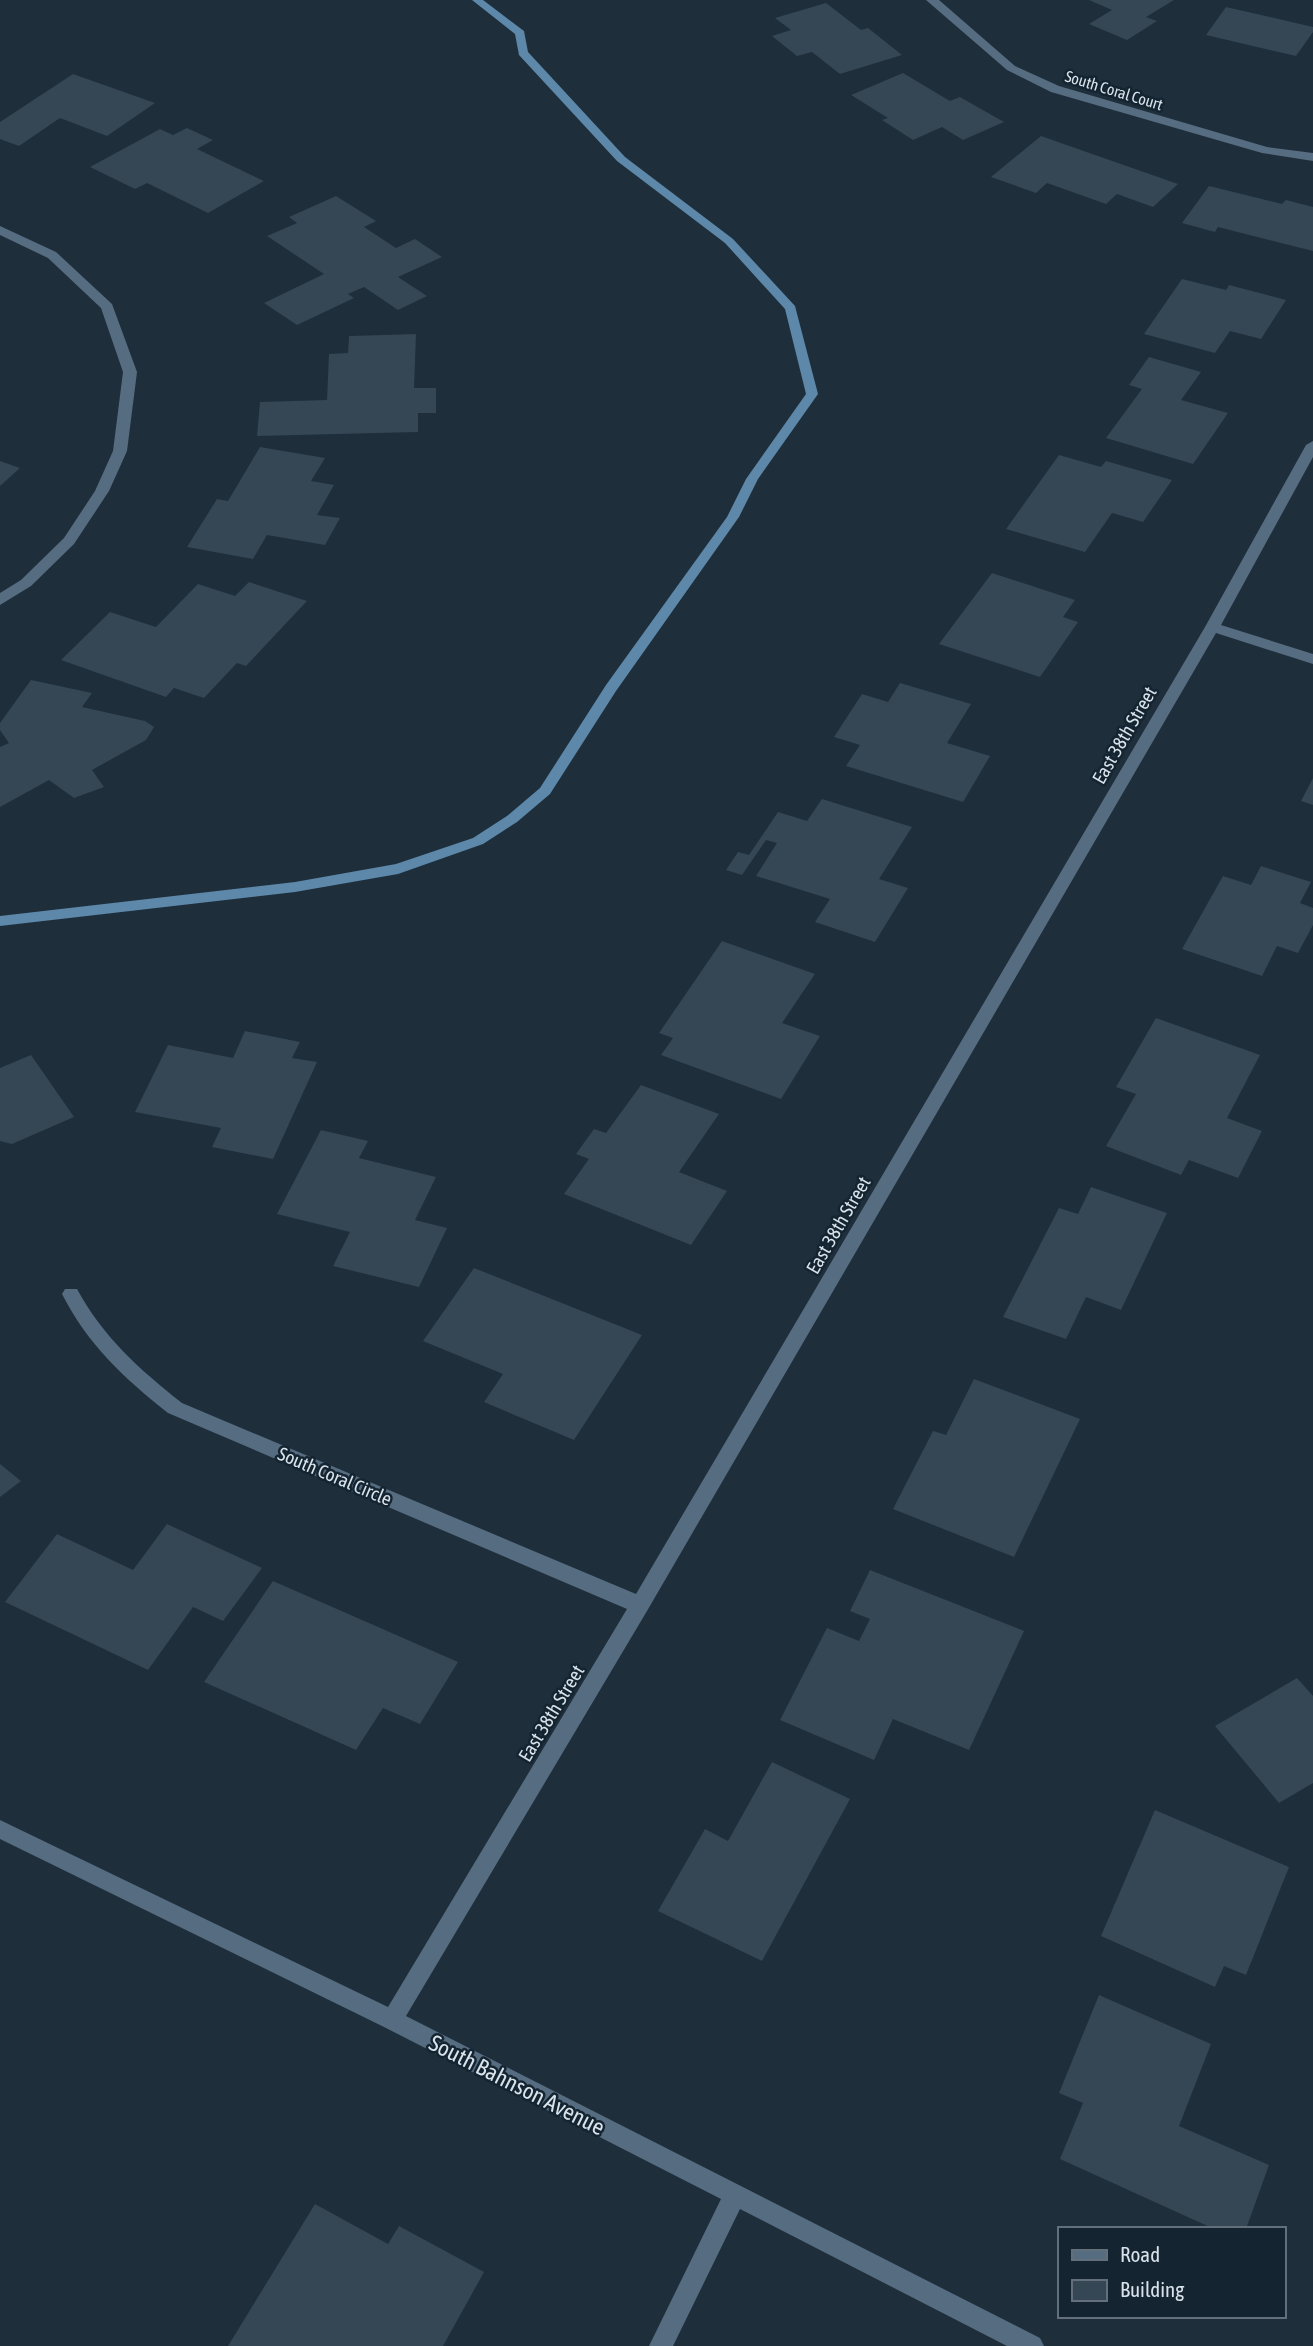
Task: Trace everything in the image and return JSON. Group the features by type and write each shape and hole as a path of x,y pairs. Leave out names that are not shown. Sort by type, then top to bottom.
{"street":[{"name":"South Coral Court","path":"932,0 1011,68 1055,89 1266,150 1313,158"},
{"path":"0,230 52,255 107,307 131,372 120,451 102,491 69,541 26,583 0,600"},
{"name":"East 38th Street","path":"392,2020 640,1605 1212,627 1313,445"},
{"path":"1212,627 1313,659"},
{"name":"South Coral Circle","path":"71,1294 86,1326 129,1373 175,1408 640,1605"},
{"name":"South Bahnson Avenue","path":"0,1829 392,2020 734,2197 1032,2346"},
{"path":"661,2346 734,2197"}],"building":[{"path":"1089,0 1174,0 1146,17 1157,21 1127,40 1089,24 1112,10"},
{"path":"826,3 861,30 868,28 902,55 840,74 812,52 797,56 772,36 791,30 775,18"},
{"path":"1226,7 1313,27 1313,32 1296,56 1206,35"},
{"path":"903,73 950,101 960,97 1004,122 963,140 942,127 913,140 882,120 888,118 851,95"},
{"path":"73,74 155,103 107,136 60,118 19,146 0,139 0,122"},
{"path":"187,128 213,140 197,149 264,181 208,213 147,183 135,189 90,167 160,129 173,135"},
{"path":"1041,136 1178,184 1153,207 1117,194 1106,204 1047,183 1036,193 991,177"},
{"path":"1209,186 1282,204 1286,200 1313,207 1313,251 1218,227 1215,232 1182,223"},
{"path":"336,196 376,221 364,227 396,248 415,239 442,257 398,277 427,296 398,310 364,287 348,294 354,298 297,325 264,303 324,274 267,236 297,223 289,217"},
{"path":"1182,279 1226,290 1229,285 1286,300 1261,339 1230,331 1215,353 1144,334"},
{"path":"416,334 414,388 436,388 436,413 418,413 418,432 257,436 260,402 327,400 329,354 348,353 349,336"},
{"path":"1149,357 1201,372 1181,400 1228,413 1193,464 1106,438 1142,389 1129,385"},
{"path":"260,447 325,458 311,481 334,485 317,515 340,518 325,545 267,535 253,559 187,547 217,499 228,501"},
{"path":"1059,455 1101,467 1106,461 1172,480 1143,522 1112,513 1085,552 1006,529"},
{"path":"0,461 20,468 0,486"},
{"path":"992,573 1075,600 1063,617 1078,622 1040,677 939,644"},
{"path":"249,582 307,601 246,666 237,663 204,698 174,688 166,697 61,660 110,612 156,627 198,584 235,596"},
{"path":"31,680 92,693 82,707 145,721 154,727 146,740 92,770 104,787 74,798 49,780 0,807 0,747 9,743 0,730 0,723"},
{"path":"900,683 971,704 947,743 990,756 963,802 846,766 860,745 834,737 862,694 888,702"},
{"path":"1313,778 1313,805 1301,801"},
{"path":"822,799 912,827 879,879 908,888 875,942 815,922 830,899 756,876 777,843 766,840 742,875 726,870 738,852 749,855 778,812 807,821"},
{"path":"1261,866 1311,882 1300,903 1313,908 1313,925 1298,953 1277,946 1262,976 1182,949 1223,876 1251,885"},
{"path":"722,941 815,974 782,1023 820,1036 781,1099 661,1055 673,1038 659,1033"},
{"path":"1156,1018 1260,1055 1227,1118 1262,1131 1238,1178 1189,1160 1181,1175 1106,1146 1136,1094 1116,1087"},
{"path":"245,1031 300,1042 292,1058 317,1062 273,1159 212,1147 221,1128 135,1112 168,1045 233,1058"},
{"path":"31,1055 74,1117 12,1144 0,1141 0,1068"},
{"path":"641,1085 719,1114 679,1172 727,1191 691,1245 564,1194 589,1159 576,1154 594,1129 606,1133"},
{"path":"321,1130 368,1141 359,1158 436,1177 415,1220 447,1228 419,1287 333,1266 350,1232 277,1214"},
{"path":"1091,1187 1167,1213 1121,1310 1086,1297 1066,1339 1003,1317 1059,1208 1078,1214"},
{"path":"474,1268 642,1335 574,1440 484,1402 503,1374 423,1341"},
{"path":"974,1379 1080,1419 1014,1557 893,1509 933,1431 946,1435"},
{"path":"0,1464 21,1481 0,1497"},
{"path":"167,1524 262,1568 223,1621 193,1607 148,1670 5,1602 57,1534 133,1570"},
{"path":"870,1570 1024,1631 969,1750 893,1719 874,1760 780,1720 827,1628 859,1641 870,1619 850,1611"},
{"path":"273,1581 458,1662 420,1724 383,1708 356,1750 204,1682"},
{"path":"1297,1678 1313,1696 1313,1783 1279,1803 1215,1726"},
{"path":"772,1762 850,1799 762,1961 658,1911 705,1829 728,1841"},
{"path":"1155,1810 1289,1867 1246,1975 1224,1966 1215,1987 1101,1936"},
{"path":"1099,1995 1211,2044 1179,2126 1269,2165 1247,2227 1210,2227 1060,2159 1083,2103 1059,2093"},
{"path":"315,2204 388,2244 399,2226 484,2272 443,2346 228,2346"}],"waterway":[{"path":"0,921 295,887 398,869 478,841 512,819 545,791 611,688 733,517 752,479 812,394 791,308 729,241 621,159 523,53 520,33 477,0"}]}
